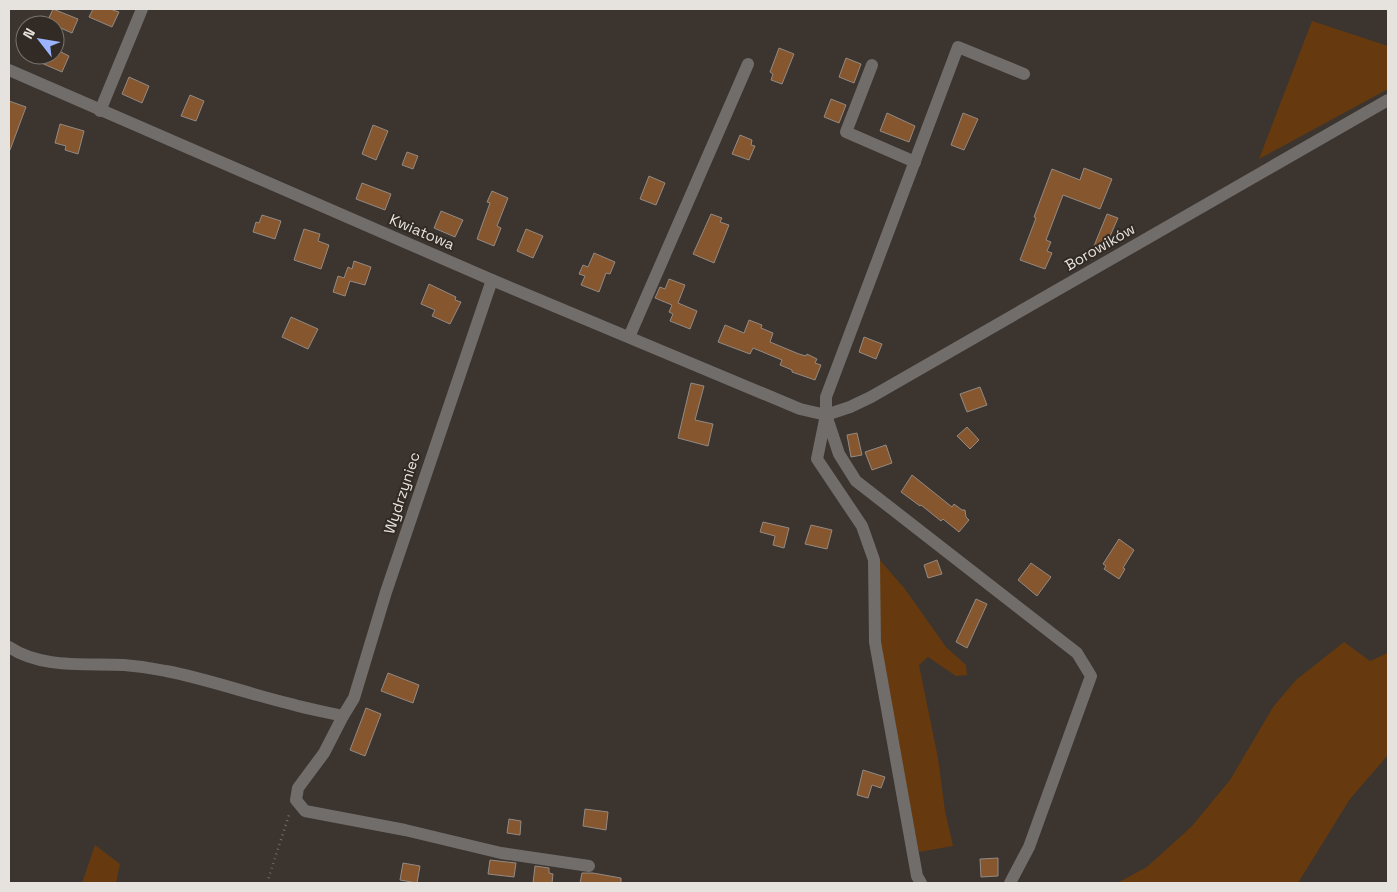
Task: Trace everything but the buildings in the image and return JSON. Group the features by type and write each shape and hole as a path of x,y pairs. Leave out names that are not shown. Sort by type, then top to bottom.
{"street":[{"path":"100,111 142,9"},
{"path":"921,883 917,876 875,642 874,560 862,526 817,459 826,415 826,397 958,47 1024,74"},
{"path":"629,337 748,64"},
{"path":"872,65 846,132 915,162"},
{"name":"Kwiatowa","path":"9,70 492,280 800,409 826,415"},
{"name":"Borowików","path":"826,415 850,407 870,397 1388,100"},
{"name":"Wydrzyniec","path":"296,800 298,788 324,752 354,698 386,592 492,280"},
{"path":"826,415 839,454 856,481 1077,653 1091,676 1030,847 1010,883"},
{"path":"9,647 17,652 44,661 125,666 190,676 290,704 343,716"},
{"path":"296,800 305,811 405,830 501,853 589,866"}],"path":[{"path":"267,883 285,824 296,800"}],"shaded area":[{"path":"1312,21 1388,46 1388,89 1259,159"},
{"path":"878,558 905,589 946,647 966,665 967,675 956,676 928,657 919,665 938,758 945,811 953,846 919,852 879,642"},
{"path":"1344,642 1370,661 1388,653 1388,755 1350,799 1298,883 1117,883 1147,867 1192,826 1230,780 1273,707 1296,680"},
{"path":"95,845 120,864 116,883 82,883"}]}
